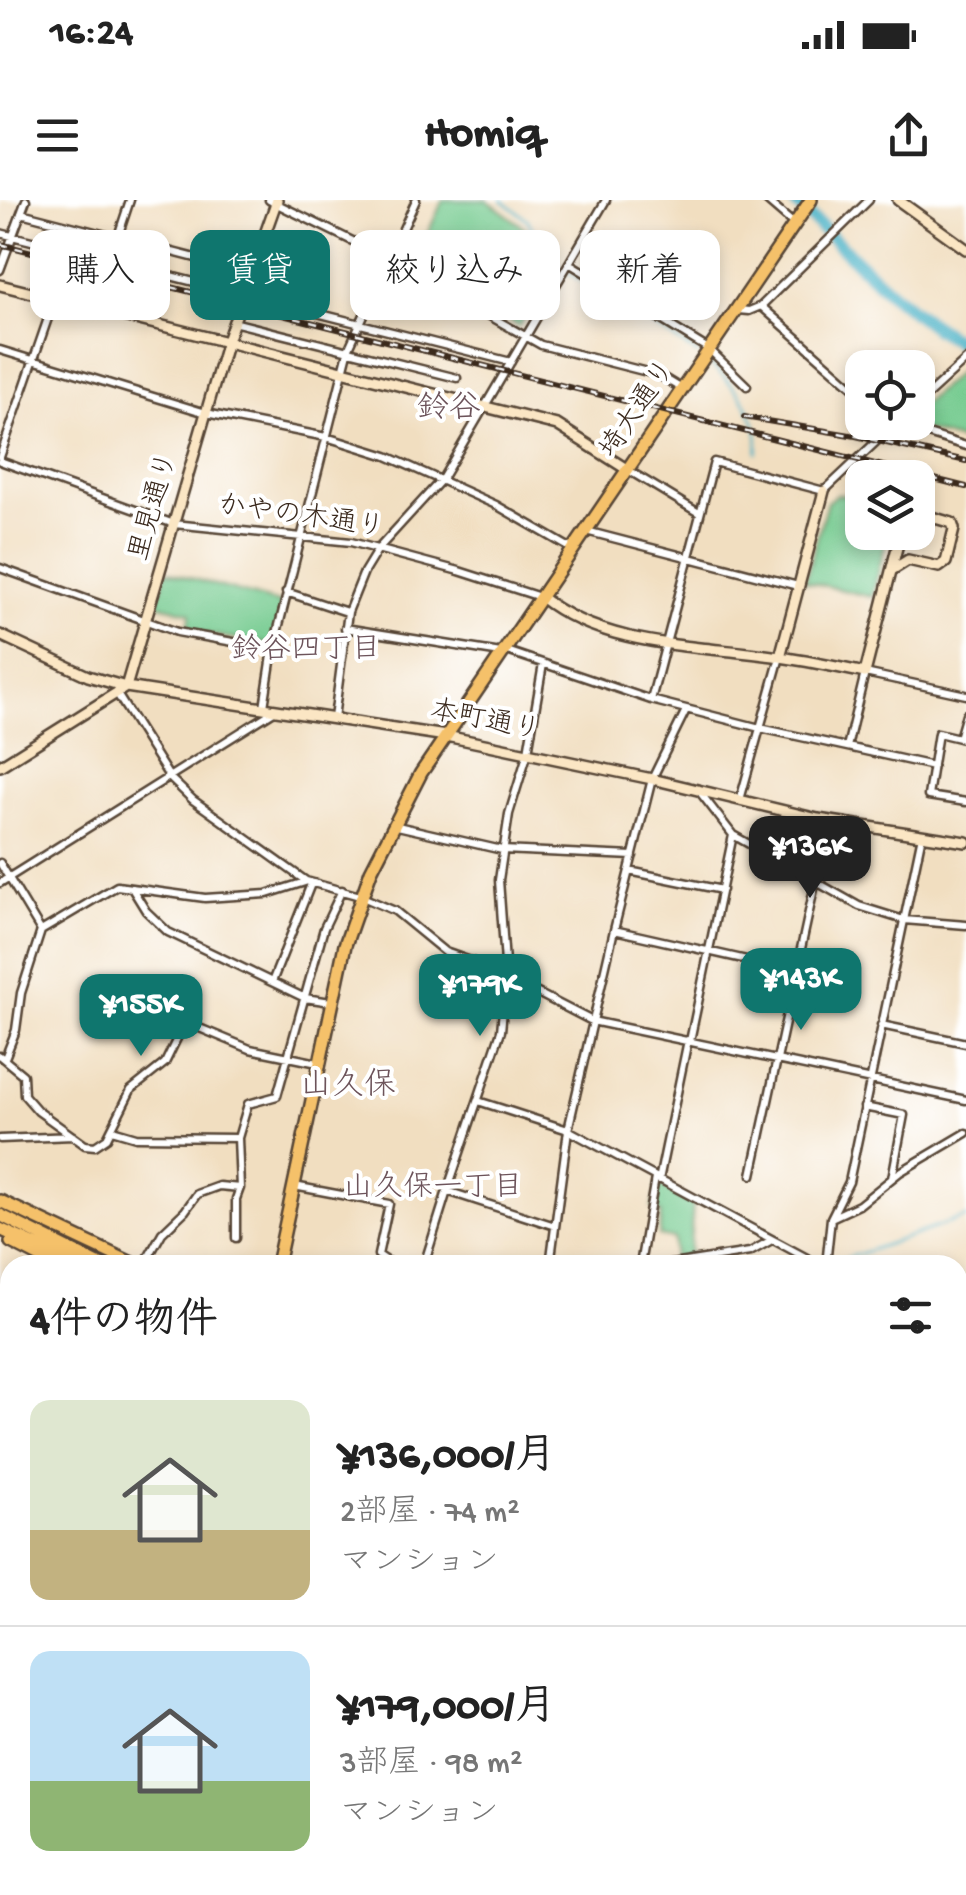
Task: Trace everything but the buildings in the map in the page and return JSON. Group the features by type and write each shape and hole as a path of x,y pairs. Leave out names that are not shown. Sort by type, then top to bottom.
{"highway":[{"name":"埼大通り","path":"279,1255 331,1002 360,896 392,825 502,651 810,201"},
{"path":"0,1200 115,1255"},
{"path":"0,1215 78,1255"},
{"path":"0,1235 28,1255"},
{"path":"0,1235 37,1255"},
{"path":"0,1235 47,1255"},
{"path":"0,1235 53,1255"}],"street":[{"path":"0,270 26,200"},
{"path":"119,230 130,200"},
{"path":"269,200 277,200 350,238"},
{"name":"里見通り","path":"266,230 277,200"},
{"path":"402,230 416,200"},
{"path":"334,718 344,628 354,591 378,548 442,479 606,200"},
{"path":"766,200 796,222"},
{"path":"738,310 761,306 869,200"},
{"path":"898,200 966,249"},
{"path":"21,213 86,230"},
{"path":"0,233 30,240"},
{"path":"566,268 707,355 747,386"},
{"path":"0,286 30,293"},
{"path":"761,306 845,379"},
{"path":"330,316 511,362"},
{"path":"0,459 48,320"},
{"path":"141,320 558,425 699,513"},
{"path":"264,707 286,592 359,320"},
{"path":"498,320 541,345 659,375 683,390"},
{"path":"233,322 457,378"},
{"name":"里見通り","path":"126,686 233,322"},
{"path":"0,350 206,413 326,437 387,456 496,505 572,550"},
{"path":"935,388 966,360"},
{"path":"935,436 966,446"},
{"path":"740,801 824,490 878,440"},
{"name":"かやの木通り","path":"0,459 174,524 378,548 540,597"},
{"path":"651,700 714,462 824,490"},
{"path":"900,550 908,560 938,567 945,564 954,529 950,520 935,517"},
{"path":"586,531 798,586"},
{"path":"847,747 896,550"},
{"path":"890,572 908,560"},
{"path":"0,568 177,632 273,648"},
{"path":"286,592 348,612"},
{"path":"540,597 562,612 594,625 666,643 780,657 966,695"},
{"path":"344,628 502,651 686,710 933,766"},
{"name":"本町通り","path":"0,634 72,668 126,686 446,736 818,819 966,842"},
{"path":"427,1255 501,1032 506,977 499,880 502,850 528,752 543,664"},
{"path":"0,766 126,686"},
{"path":"117,694 170,778 193,800 309,882 360,896 395,911 446,952 486,966 592,1021 966,1100"},
{"path":"0,883 276,709"},
{"path":"551,1255 568,1130 614,930 652,779 686,710"},
{"path":"966,714 962,739 938,733 928,796 966,802"},
{"path":"698,790 734,835 815,884 859,906 904,920 966,925"},
{"path":"392,825 502,850 633,856"},
{"path":"642,1255 734,835"},
{"path":"825,1255 831,1218 849,1182 922,836"},
{"path":"0,864 42,931"},
{"path":"629,871 722,890"},
{"path":"309,882 267,894 205,898 116,886 42,931 21,993 16,1030 3,1057 23,1075 24,1094 38,1111 85,1146 95,1146 106,1138 131,1090 165,1063 185,1022 250,1049 318,1063"},
{"path":"272,982 309,882"},
{"path":"752,1175 815,884"},
{"path":"132,889 146,911 168,932 305,998 331,1002"},
{"path":"236,1238 238,1138 248,1104 277,1096 324,928 342,890"},
{"path":"614,930 796,972"},
{"path":"881,1025 966,1043"},
{"path":"478,1102 568,1130 802,1255"},
{"path":"864,1107 904,1114 892,1179"},
{"path":"110,1130 136,1137 238,1138"},
{"path":"831,1218 859,1205 892,1179 966,1133"},
{"path":"0,1139 73,1136"},
{"path":"150,1255 162,1233 197,1194 220,1186 240,1188"},
{"path":"293,1186 389,1204 378,1255"},
{"path":"448,1192 555,1226"},
{"path":"730,1255 750,1252 770,1240"}],"green space":[{"path":"443,200 487,200 526,230 429,230"},
{"path":"966,366 966,443 935,434 935,393"},
{"path":"837,494 845,496 845,550 884,550 872,597 805,581 827,502"},
{"path":"166,571 282,604 273,645 187,631 191,613 157,604"},
{"path":"658,1184 693,1205 689,1255 673,1255 674,1239 659,1236 661,1213 652,1208"}],"waterway":[{"path":"502,200 528,220 538,241 559,267 698,354"},
{"path":"793,200 896,297 966,346"},
{"path":"708,362 737,391 751,414 756,426 757,453"},
{"path":"856,1255 966,1217"}],"railway":[{"path":"0,244 966,487"},
{"path":"744,417 856,436 966,461"}],"district":[{"name":"鈴谷","path":"449,410"},
{"name":"鈴谷四丁目","path":"306,651"},
{"name":"山久保","path":"348,1087"},
{"name":"山久保一丁目","path":"433,1189"}]}
